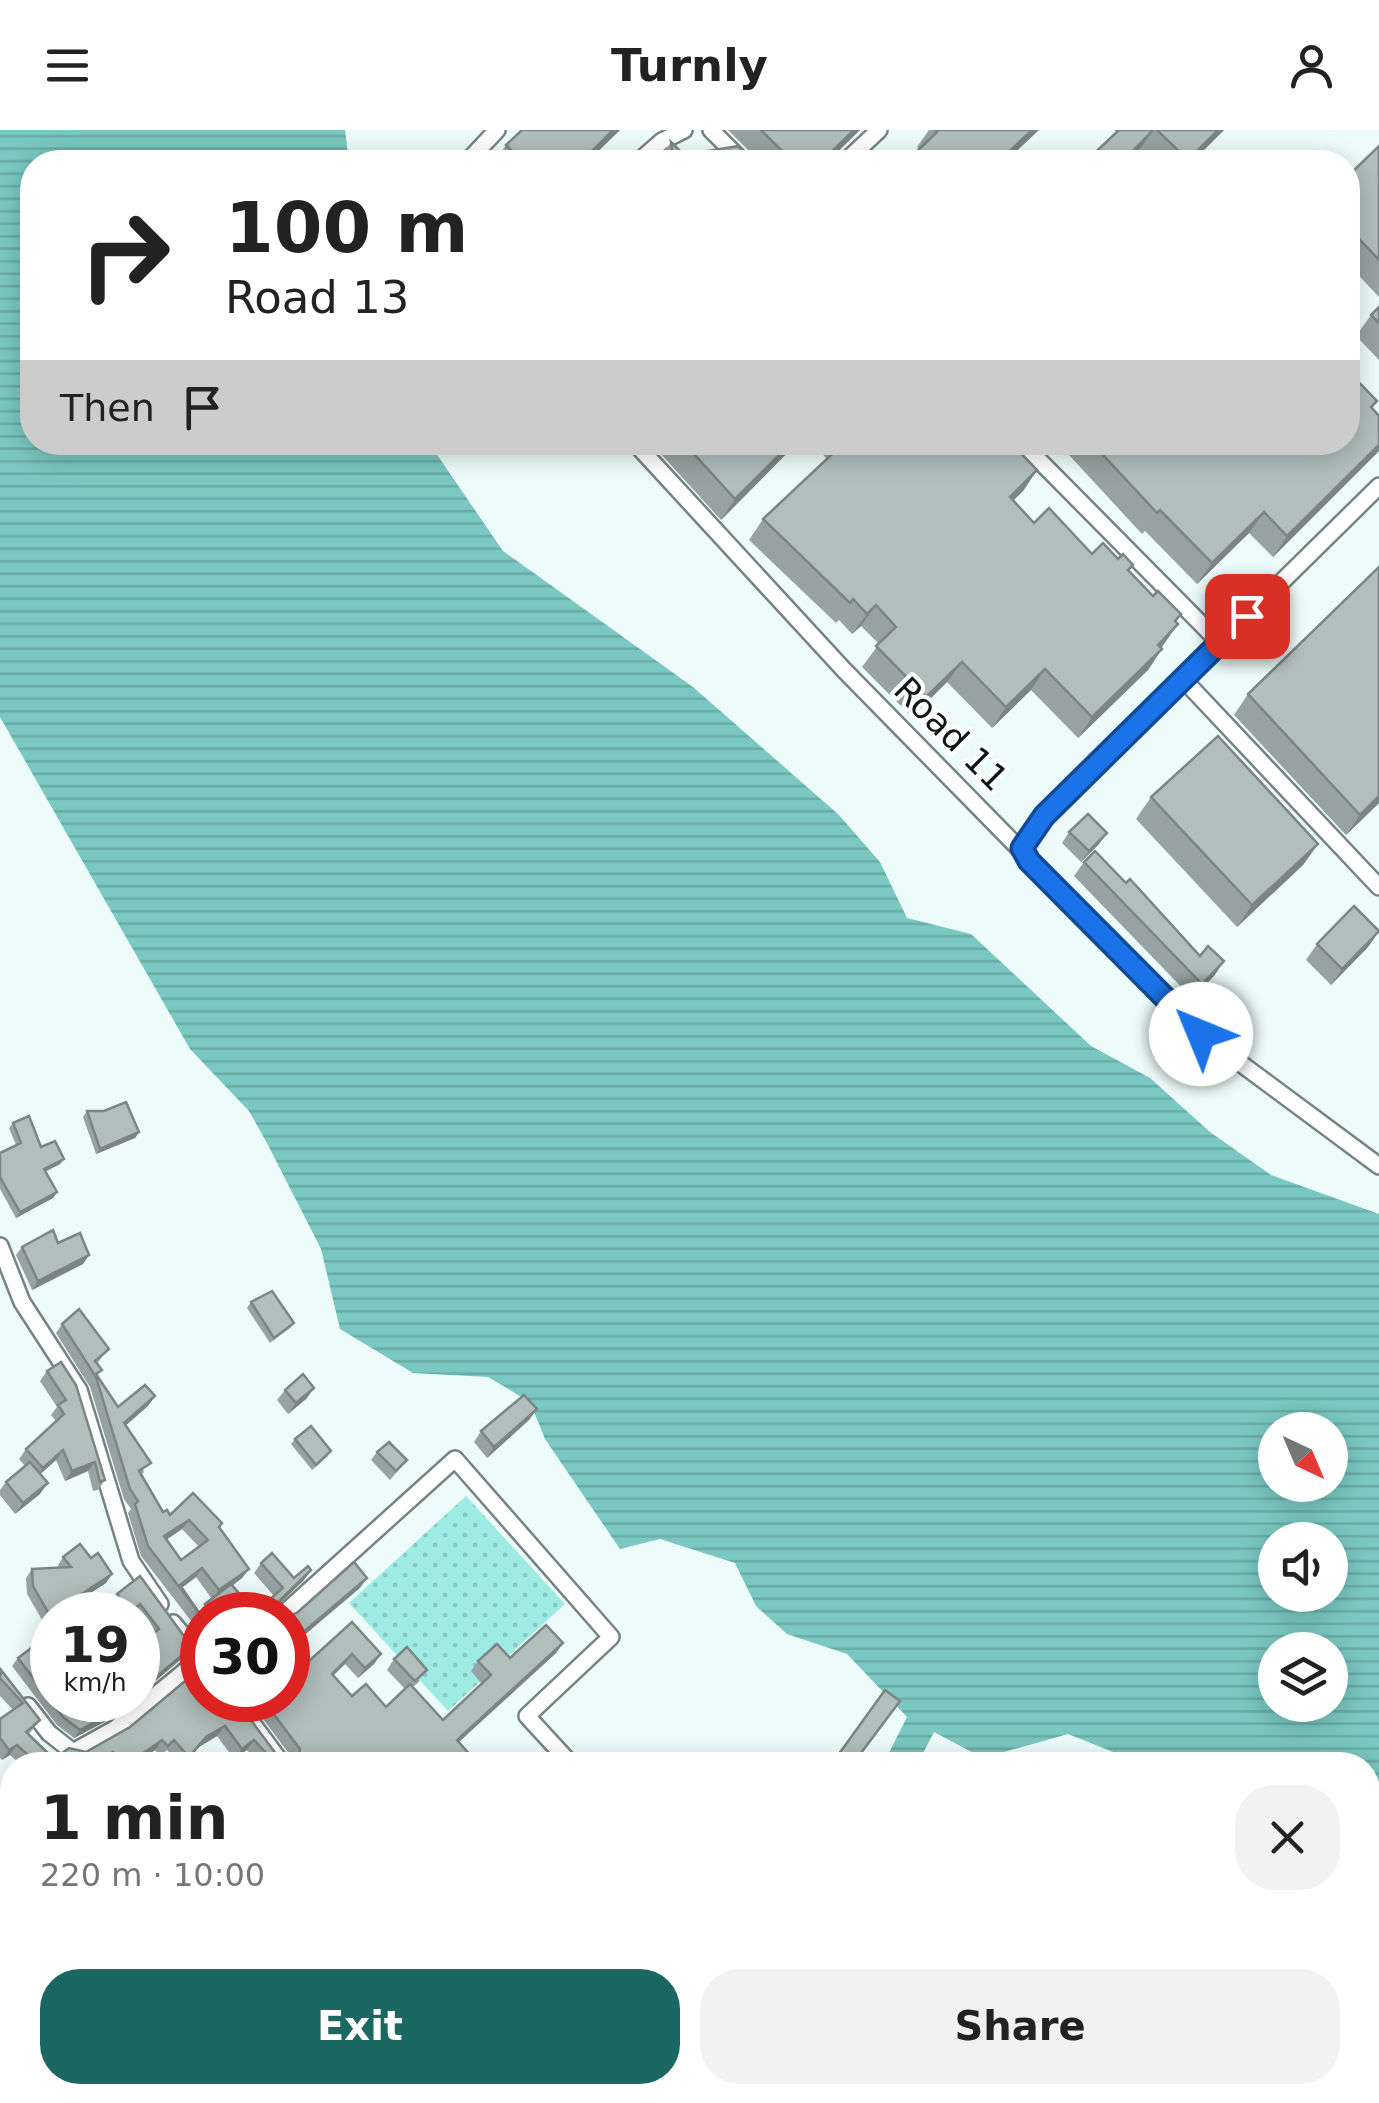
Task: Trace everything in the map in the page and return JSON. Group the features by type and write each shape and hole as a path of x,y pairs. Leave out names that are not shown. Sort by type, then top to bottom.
{"street":[{"path":"478,150 497,130"},
{"path":"652,150 684,130"},
{"path":"711,130 732,150"},
{"path":"857,150 878,130"},
{"name":"Road 11","path":"646,455 844,670 1201,1034 1379,1166"},
{"path":"1034,455 1220,643"},
{"path":"1022,848 1044,816 1379,486"},
{"path":"1183,680 1379,886"},
{"path":"0,1246 22,1302 79,1390 130,1561 180,1628"},
{"path":"307,1592 454,1459 611,1637 527,1716 560,1752"},
{"path":"62,1747 72,1752 116,1728 180,1676"},
{"path":"20,1696 66,1752"},
{"path":"252,1722 274,1752"}],"shaded area":[{"path":"0,130 345,130 348,150 20,150 20,455 437,455 503,551 693,687 839,815 880,862 907,918 971,934 1091,1046 1150,1078 1210,1132 1271,1175 1379,1214 1379,1752 1113,1752 1068,1734 1004,1752 972,1752 934,1732 924,1752 890,1752 907,1717 847,1654 787,1634 756,1606 735,1563 660,1539 620,1549 545,1439 530,1402 488,1377 413,1373 340,1329 321,1249 249,1111 190,1049 0,717"},
{"path":"466,1496 565,1604 448,1711 349,1603"}],"building":[{"path":"522,130 613,130 593,150 511,150 506,145"},
{"path":"761,130 854,130 833,150 781,150"},
{"path":"1032,130 1011,150 918,150 937,132"},
{"path":"1119,130 1153,130 1134,150 1098,150"},
{"path":"1157,130 1218,130 1198,150 1178,150"},
{"path":"1379,146 1379,260 1360,240 1360,164"},
{"path":"1379,307 1379,323 1371,315"},
{"path":"1360,383 1377,401 1371,407 1379,416 1379,445 1287,536 1264,512 1212,563 1160,510 1157,513 1103,455 1360,455"},
{"path":"695,455 779,455 735,499"},
{"path":"831,455 1023,455 1037,470 1010,497 1034,523 1049,508 1092,554 1103,543 1118,559 1123,554 1133,565 1128,570 1153,596 1158,591 1181,614 1175,621 1178,624 1158,645 1162,649 1092,717 1045,669 1006,707 962,662 926,697 876,646 896,627 876,605 867,614 853,599 850,603 763,519"},
{"path":"1379,567 1379,796 1360,815 1248,694"},
{"path":"1218,736 1318,844 1252,905 1151,797"},
{"path":"1088,814 1107,833 1089,851 1069,832"},
{"path":"1095,851 1126,883 1130,879 1200,956 1208,946 1224,961 1202,984 1084,862"},
{"path":"1354,906 1379,931 1342,969 1317,944"},
{"path":"126,1102 139,1132 100,1149 87,1111 104,1111"},
{"path":"29,1116 41,1147 55,1141 64,1159 44,1169 57,1192 20,1212 0,1177 0,1153 21,1143 13,1123"},
{"path":"53,1230 58,1243 80,1233 89,1255 38,1281 22,1247"},
{"path":"272,1291 294,1323 274,1338 251,1302"},
{"path":"79,1309 109,1349 95,1361 102,1370 96,1374 118,1407 145,1385 155,1396 124,1423 151,1463 139,1471 163,1512 167,1510 170,1515 193,1493 222,1523 219,1527 249,1569 219,1590 202,1568 180,1585 183,1592 148,1546 135,1504 138,1501 130,1489 96,1377 62,1324","holes":["189,1520 208,1540 181,1560 164,1536"]},
{"path":"61,1362 76,1385 105,1480 100,1482 95,1462 72,1471 63,1450 43,1468 26,1449 64,1414 58,1405 66,1400 47,1371"},
{"path":"303,1374 314,1388 296,1403 285,1390"},
{"path":"524,1395 537,1409 494,1447 481,1431"},
{"path":"311,1426 331,1451 316,1465 295,1439"},
{"path":"389,1442 407,1460 396,1471 377,1452"},
{"path":"30,1462 48,1483 23,1503 6,1482"},
{"path":"80,1544 91,1558 98,1553 112,1574 85,1592 36,1592 32,1569 71,1567 63,1557"},
{"path":"272,1553 294,1578 308,1566 311,1570 288,1592 278,1592 283,1588 261,1563"},
{"path":"354,1562 367,1578 310,1626 310,1601"},
{"path":"140,1576 152,1592 120,1592"},
{"path":"231,1584 238,1592 221,1592"},
{"path":"160,1603 180,1631 180,1657 160,1674"},
{"path":"352,1622 381,1654 365,1668 352,1654 332,1674 352,1696 366,1684 386,1707 410,1684 443,1720 491,1675 478,1661 497,1644 510,1658 546,1625 563,1643 457,1740 468,1752 299,1752 280,1722 310,1722 310,1660"},
{"path":"407,1647 427,1670 415,1681 394,1659"},
{"path":"30,1649 30,1674 18,1658"},
{"path":"1,1670 30,1707 30,1722 38,1722 26,1732 47,1752 25,1752 17,1745 9,1750 0,1738 0,1719 23,1703 0,1678"},
{"path":"180,1685 180,1722 252,1722 275,1752 265,1752 254,1740 242,1749 225,1726 206,1737 193,1752 185,1752 174,1740 168,1746 162,1740 145,1752 86,1752 136,1722 160,1722 160,1702"},
{"path":"885,1690 900,1701 862,1752 840,1752"},
{"path":"70,1722 94,1722 80,1730"}],"route":[{"path":"1201,1034 1029,861 1022,848 1025,838 1044,816 1247,616"}]}
